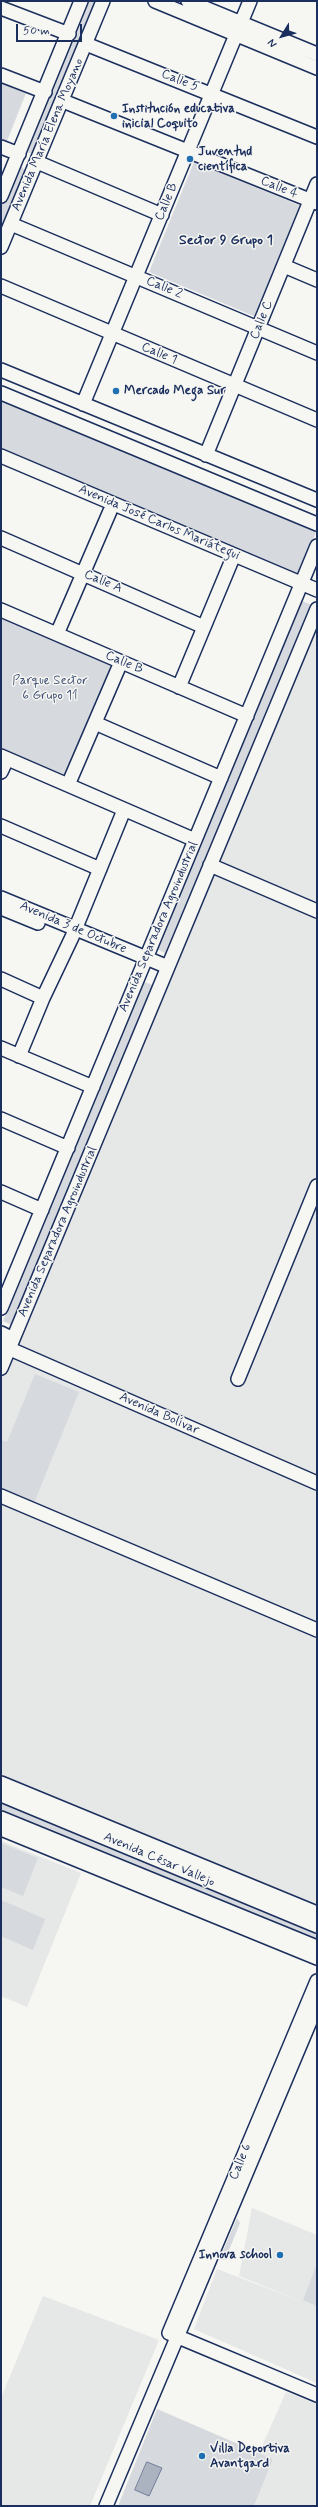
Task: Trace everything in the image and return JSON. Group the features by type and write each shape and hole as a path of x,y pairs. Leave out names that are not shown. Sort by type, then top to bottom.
{"street":[{"name":"Avenida María Elena Moyano","path":"1,196 69,34 81,1"},
{"name":"Avenida María Elena Moyano","path":"1,247 103,1"},
{"path":"155,1 317,54"},
{"path":"188,1 317,68"},
{"name":"Calle B","path":"83,404 250,1"},
{"path":"1,8 69,34"},
{"name":"Calle 5","path":"86,44 317,137"},
{"path":"1,76 45,92"},
{"name":"Calle 4","path":"62,100 314,202"},
{"path":"1,147 18,154"},
{"path":"37,162 162,215"},
{"name":"Calle C","path":"206,455 284,266 314,202 317,184"},
{"name":"Calle 2","path":"11,224 317,353"},
{"path":"284,266 317,280"},
{"name":"Calle 1","path":"1,286 317,420"},
{"path":"1,370 317,500"},
{"path":"1,393 317,524"},
{"name":"Avenida José Carlos Mariátegui","path":"1,456 300,587 317,599"},
{"name":"Avenida José Carlos Mariátegui","path":"1,465 110,511 232,558"},
{"path":"57,634 110,511"},
{"name":"Calle A","path":"1,538 204,627"},
{"name":"Avenida Separadora Agroindustrial","path":"1,1308 317,546"},
{"path":"179,687 232,558"},
{"name":"Avenida José Carlos Mariátegui","path":"300,587 317,590"},
{"name":"Avenida Separadora Agroindustrial","path":"1,1368 8,1344 317,609"},
{"name":"Calle B","path":"1,610 247,716"},
{"path":"68,785 121,662"},
{"path":"95,723 221,778"},
{"path":"1,772 4,758 195,840"},
{"path":"19,1056 43,998 74,933 124,810"},
{"path":"1,826 100,869"},
{"path":"210,865 317,911"},
{"name":"Avenida 3 de Octubre","path":"1,898 74,933 166,971"},
{"name":"Avenida 3 de Octubre","path":"1,908 74,933"},
{"path":"1,979 43,998"},
{"path":"1,1048 93,1087"},
{"path":"1,1120 68,1148"},
{"path":"238,1379 317,1186"},
{"path":"1,1192 42,1210"},
{"name":"Avenida Bolívar","path":"1,1333 8,1344 317,1483"},
{"path":"1,1496 317,1630"},
{"name":"Avenida César Vallejo","path":"1,1782 317,1913"},
{"name":"Avenida César Vallejo","path":"1,1795 317,1926"},
{"name":"Avenida César Vallejo","path":"1,1818 317,1947"},
{"path":"1,1829 317,1958"},
{"name":"Calle 6","path":"106,2506 178,2338 197,2278 281,2080 306,2018 316,1985"},
{"name":"Calle 6","path":"306,2018 317,2005"},
{"path":"178,2338 317,2394"}],"shaded area":[{"path":"317,618 317,1910 1,1778 1,1380"},
{"path":"1,1841 81,1873 27,2007 1,1996"},
{"path":"252,2208 317,2235 317,2383 194,2329 217,2269 303,2302 239,2276"},
{"path":"43,2296 159,2340 90,2506 1,2506 1,2398"},
{"path":"286,2392 317,2404 317,2506 254,2506 273,2459 259,2453"},
{"path":"147,2462 162,2468 149,2496 135,2490"}],"green space":[{"path":"85,1 98,1 35,153 31,154 26,152"},
{"path":"1,83 26,93 7,141 1,139"},
{"path":"194,162 301,206 256,317 149,272"},
{"path":"22,167 27,173 1,237 1,207 18,168"},
{"path":"1,398 316,532 298,575 1,449"},
{"path":"302,601 312,605 165,953 155,948"},
{"name":"Parque Sector 6 Grupo 11","path":"2,616 112,664 65,775 1,748"},
{"path":"144,982 153,985 12,1325 3,1321"},
{"path":"35,1374 79,1392 34,1503 1,1489 1,1440 7,1442"},
{"path":"1,1798 317,1929 317,1942 1,1811"},
{"path":"1,1843 38,1858 23,1896 1,1887"},
{"path":"1,1900 45,1919 33,1950 1,1936"},
{"path":"237,2218 240,2223 225,2260 220,2258"},
{"path":"317,2264 317,2306 303,2300"},
{"name":"Villa Deportiva Avantgard","path":"157,2409 273,2459 254,2506 118,2506"}],"place":[{"name":"Institución educativa inicial Coquito","path":"114,116"},
{"name":"Juventud científica","path":"190,159"},
{"name":"Mercado Mega Sur","path":"116,391"},
{"name":"Innova school","path":"280,2255"},
{"name":"Villa Deportiva Avantgard","path":"202,2456"}],"district":[{"name":"Sector 9 Grupo 1","path":"226,241"}]}
